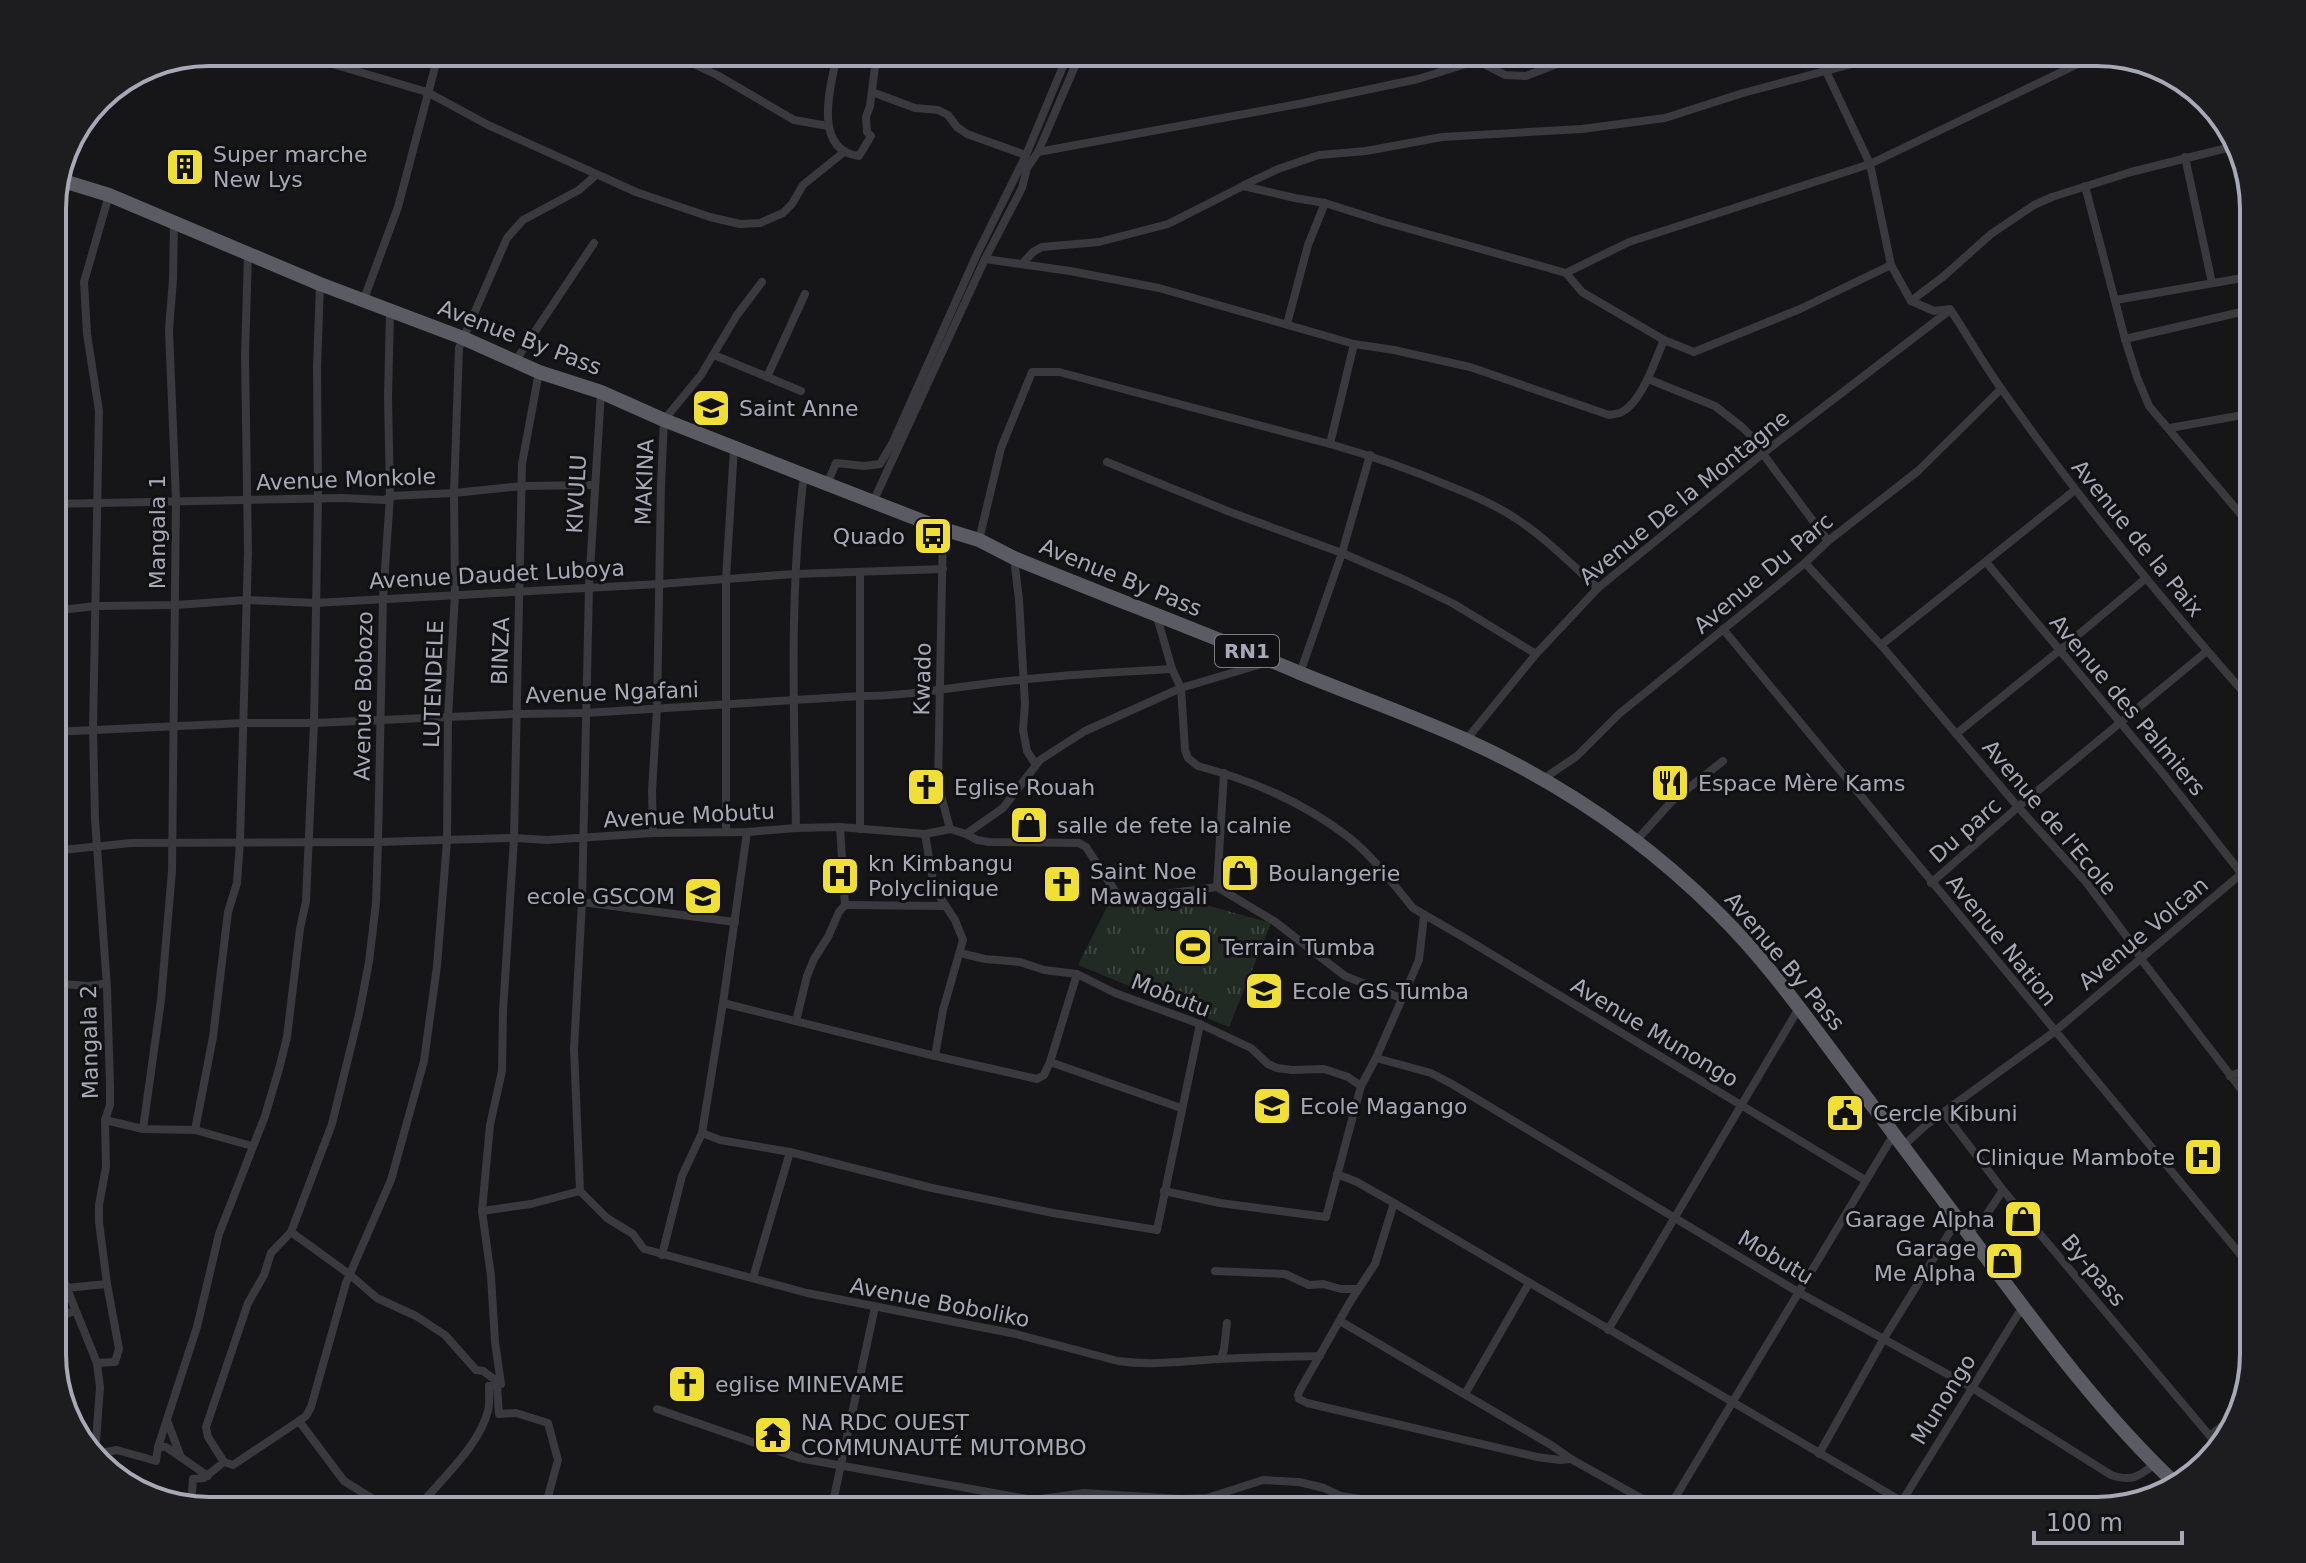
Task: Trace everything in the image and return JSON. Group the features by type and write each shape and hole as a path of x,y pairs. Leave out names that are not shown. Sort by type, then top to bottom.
{"highway":[{"name":"Avenue By Pass","path":"69,183 109,195 320,284 463,338 539,372 601,392 804,475 979,540 1014,558 1157,617 1466,740 1543,779 1636,841 1673,871 1745,941 2100,1404 2169,1477"}],"street":[{"path":"339,66 427,92 488,125 636,192 740,224 760,223 783,213 805,183 844,152"},
{"path":"364,299 398,207 435,66"},
{"path":"698,66 794,120 828,126"},
{"path":"835,66 829,90 828,126 835,143 844,152 859,156 871,136 867,132 866,117 875,66"},
{"path":"827,484 836,463 880,464 893,442 977,254 1026,155 1063,66"},
{"path":"873,502 985,259 1022,188 1027,168 1038,152 1075,66"},
{"path":"1038,152 1304,103 1418,79 1462,66"},
{"path":"1485,66 1505,75 1526,76 1552,66"},
{"path":"1825,66 1870,164 1891,265 1911,301 1934,311 1950,309"},
{"path":"1022,264 1042,247 1099,242 1168,224 1278,169 1319,155 1366,151 1442,137 1582,129 1665,118 1843,66"},
{"path":"1566,273 1629,242 1870,164 2074,66"},
{"path":"872,92 915,108 938,110 948,115 967,134 1026,155"},
{"path":"1911,301 2013,218 2052,197 2226,148"},
{"path":"2185,157 2212,283"},
{"name":"LUTENDELE","path":"299,1421 306,1416 315,1395 349,1274 391,1180 424,1061 437,966 447,841 458,361 463,338 507,238 523,220 579,190 596,175"},
{"path":"1243,186 1325,203 1566,273 1582,292 1689,352 1700,351 1800,309 1891,265"},
{"path":"2085,186 2125,339 2149,406 2240,513"},
{"name":"Mangala 2","path":"97,1363 115,1362 119,1349 98,1213 106,1167 105,1120 110,1105 110,1085 93,729 99,411 87,334 84,282 109,195"},
{"path":"1287,324 1308,245 1325,203"},
{"name":"Mangala 1","path":"143,1129 166,960 172,842 176,500 169,330 174,222"},
{"path":"516,360 594,243"},
{"path":"195,1130 213,1037 228,912 237,883 240,842 248,500 245,355 248,254"},
{"path":"985,259 1159,288 1354,344 1470,367 1609,415 1622,412 1631,404 1648,379 1664,340"},
{"path":"2116,300 2240,278"},
{"path":"664,420 701,375 737,315 762,282"},
{"path":"106,1452 117,1450 156,1461 197,1327 219,1234 265,1116 287,1037 306,901 309,843 314,723 320,284"},
{"path":"767,377 805,294"},
{"name":"Avenue de la Paix","path":"1950,309 2001,389 2075,490 2145,579 2240,688"},
{"name":"Avenue De la Montagne","path":"1466,740 1536,654 1598,588 1764,453 1950,309"},
{"name":"Avenue Bobozo","path":"224,1462 208,1437 206,1427 248,1303 264,1275 271,1253 291,1232 332,1124 359,1014 372,944 378,842 383,598 390,496 390,311"},
{"path":"2125,339 2240,312"},
{"path":"1330,444 1354,344"},
{"path":"714,355 801,391"},
{"path":"979,540 1001,448 1032,372 1044,370 1370,455 1483,500 1516,518 1598,588"},
{"name":"BINZA","path":"349,1274 377,1298 416,1316 445,1335 476,1370 483,1371 501,1384 482,1211 490,1125 502,1071 514,838 522,464 539,372"},
{"path":"1648,379 1715,406 1742,427 1828,541"},
{"name":"Avenue Du Parc","path":"1543,779 1577,756 1619,714 1828,541 1918,471 2001,389"},
{"name":"KIVULU","path":"580,1191 574,1049 582,902 593,485 601,392"},
{"path":"2170,428 2240,416"},
{"name":"MAKINA","path":"653,833 664,420"},
{"path":"726,831 726,579 734,447"},
{"path":"1300,673 1342,553 1370,455"},
{"path":"1107,462 1342,553 1454,604 1536,654"},
{"path":"796,828 794,574 804,475"},
{"name":"Avenue Monkole","path":"66,504 318,498 385,500 390,496 522,486 593,485"},
{"path":"1881,645 2075,490"},
{"name":"Kwado","path":"943,529 938,784 950,829"},
{"path":"1014,558 1025,704 1023,730 1027,751 1036,765"},
{"name":"Avenue des Palmiers","path":"1986,562 2165,776 2240,872"},
{"name":"Avenue de l'Ecole","path":"1805,563 1881,645 2086,882 2240,1088"},
{"name":"Avenue Daudet Luboya","path":"66,609 246,600 315,603 794,574 943,569"},
{"path":"860,574 860,829"},
{"path":"1956,734 2145,579"},
{"path":"1157,617 1172,669 1181,688"},
{"name":"Avenue Nation","path":"1723,629 2240,1254"},
{"name":"Du parc","path":"1931,883 2207,651"},
{"path":"966,834 1003,808 1040,760 1085,731 1181,688 1273,661"},
{"name":"Avenue Ngafani","path":"66,731 585,713 902,696 1022,679 1172,669"},
{"name":"Avenue Munongo","path":"1181,688 1184,743 1188,758 1198,766 1270,789 1288,798 1347,836 1424,916 1865,1180"},
{"path":"1636,841 1672,801 1723,761"},
{"path":"1224,773 1217,887 1274,921 1345,976 1401,998"},
{"path":"796,1021 814,959 845,905 840,827"},
{"name":"Avenue Mobutu","path":"66,850 172,842 547,840 840,827 925,834 950,829 989,842 1079,843 1086,847 1121,900 1217,887"},
{"path":"662,1255 682,1176 702,1133 747,832"},
{"path":"925,834 933,881 963,940 943,1010 935,1056"},
{"name":"Avenue Volcan","path":"1675,1497 1865,1180 1898,1140 1944,1113 2054,1032 2240,874"},
{"path":"582,902 735,922"},
{"path":"845,905 944,906"},
{"path":"1164,1191 1220,1203 1326,1217 1361,1086 1419,960 1424,916"},
{"name":"Mobutu","path":"960,953 1077,974 1115,993 1200,1024 1251,1048 1277,1068 1324,1069 1348,1077 1361,1086"},
{"path":"723,1003 1037,1079 1044,1075 1050,1062 1077,974"},
{"path":"66,984 90,988 106,983"},
{"path":"1608,1330 1799,1008"},
{"path":"702,1133 720,1140 790,1152 932,1188 1157,1230 1200,1024"},
{"name":"Mobutu","path":"1376,1058 1431,1073 1452,1084 1798,1292 1971,1387 2111,1475 2123,1479 2138,1477 2155,1464"},
{"path":"1050,1062 1181,1108"},
{"path":"2230,1076 2240,1072"},
{"name":"By-pass","path":"1944,1113 2003,1190 2211,1435"},
{"path":"105,1120 143,1129 195,1130 252,1146"},
{"path":"753,1278 790,1152"},
{"path":"1337,1174 1394,1203 1894,1497"},
{"path":"1969,1233 2003,1190"},
{"path":"482,1211 531,1204 580,1191"},
{"name":"Avenue Boboliko","path":"580,1191 607,1218 633,1234 644,1249 807,1293 1016,1334 1118,1361 1149,1365 1320,1356"},
{"path":"1394,1203 1375,1264 1298,1395 1299,1399 1546,1458 1571,1459"},
{"path":"1819,1454 1883,1340 1958,1219"},
{"path":"291,1232 349,1274"},
{"path":"1215,1271 1285,1274 1309,1285 1358,1289"},
{"path":"1465,1394 1529,1283"},
{"path":"96,1441 100,1387 97,1363 66,1288 107,1284"},
{"name":"Munongo","path":"1903,1497 2023,1306"},
{"path":"834,1497 875,1307"},
{"path":"66,1314 75,1311"},
{"path":"1340,1321 1640,1497"},
{"path":"1221,1359 1227,1323"},
{"path":"429,1497 474,1438 489,1410 489,1386 497,1386 499,1414 516,1413 548,1423 558,1460 548,1497"},
{"path":"657,1409 785,1453 1017,1497"},
{"path":"190,1496 193,1479 208,1476 224,1462 233,1465 299,1421 344,1481 365,1497"},
{"path":"167,1422 180,1455"},
{"path":"2211,1435 2218,1429"},
{"path":"158,1447 166,1447 180,1455 208,1476"},
{"path":"1204,1497 1263,1480 1299,1482 1348,1497"},
{"path":"1055,1497 1084,1493 1149,1497"}],"green space":[{"path":"1184,899 1271,923 1229,1027 1078,965 1109,903"}],"place":[{"name":"Super marche New Lys","path":"185,167"},
{"name":"Saint Anne","path":"711,408"},
{"name":"Quado","path":"933,536"},
{"name":"Espace Mère Kams","path":"1670,783"},
{"name":"Eglise Rouah","path":"926,787"},
{"name":"salle de fete la calnie","path":"1029,825"},
{"name":"Boulangerie","path":"1240,873"},
{"name":"kn Kimbangu Polyclinique","path":"840,876"},
{"name":"Saint Noe Mawaggali","path":"1062,884"},
{"name":"ecole GSCOM","path":"703,896"},
{"name":"Terrain Tumba","path":"1193,947"},
{"name":"Ecole GS Tumba","path":"1264,991"},
{"name":"Ecole Magango","path":"1272,1106"},
{"name":"Cercle Kibuni","path":"1845,1113"},
{"name":"Clinique Mambote","path":"2203,1157"},
{"name":"Garage Alpha","path":"2023,1219"},
{"name":"Garage Me Alpha","path":"2004,1261"},
{"name":"eglise MINEVAME","path":"687,1384"},
{"name":"NA RDC OUEST COMMUNAUTÉ MUTOMBO","path":"773,1435"}]}
